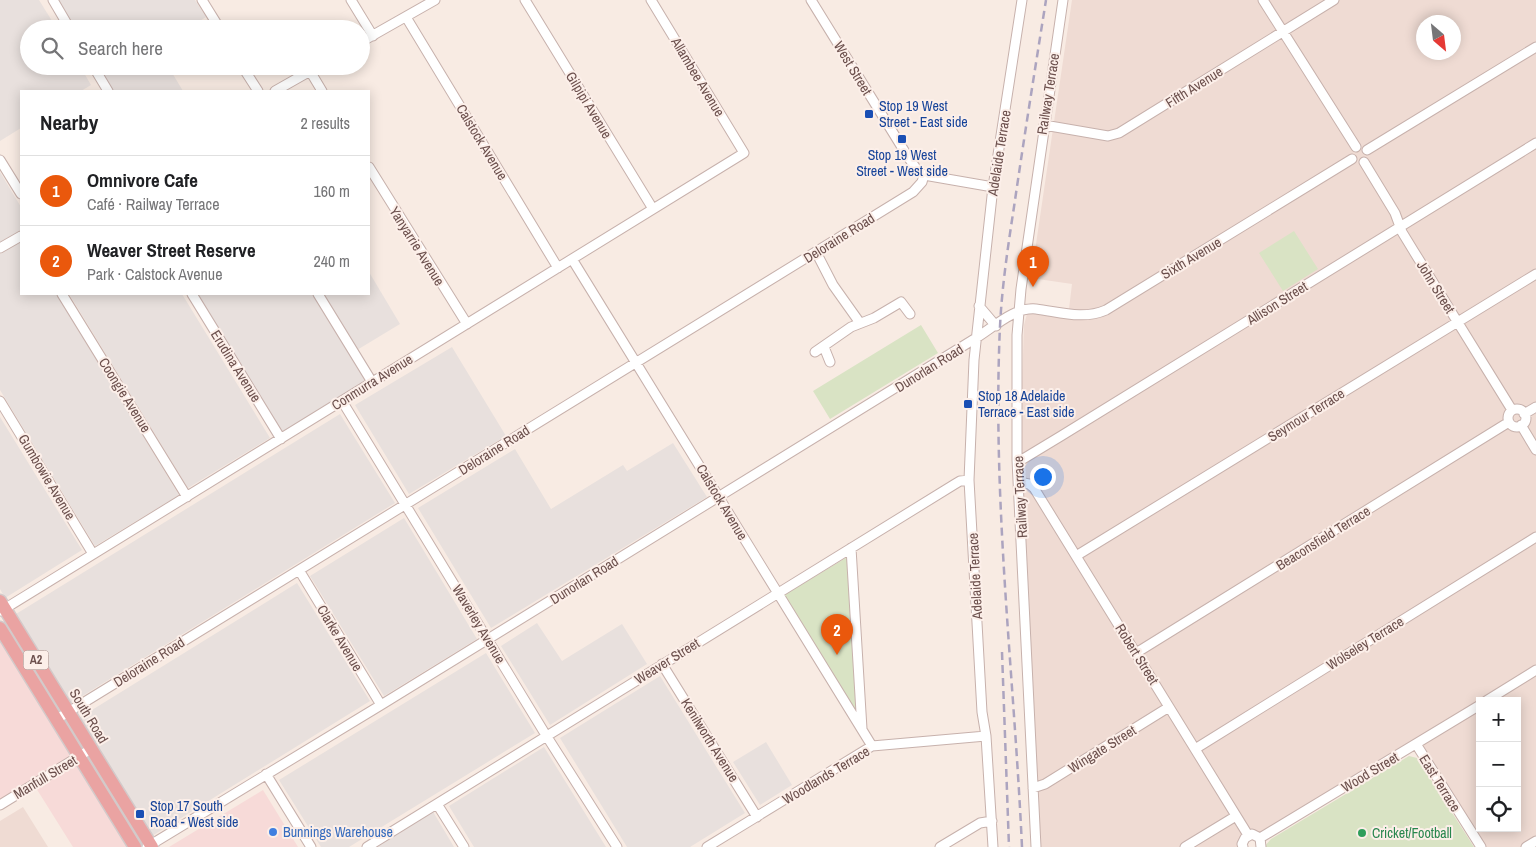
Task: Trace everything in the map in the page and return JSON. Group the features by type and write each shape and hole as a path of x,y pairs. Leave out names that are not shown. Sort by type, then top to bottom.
{"highway":[{"name":"South Road","path":"2,607 150,846"},
{"name":"A2","path":"0,628 134,847"}],"street":[{"path":"52,0 64,20"},
{"path":"202,0 214,20"},
{"path":"351,0 363,20"},
{"path":"370,33 372,36 435,0"},
{"name":"Gilpipi Avenue","path":"525,0 653,210"},
{"name":"Allambee Avenue","path":"651,0 744,153"},
{"name":"West Street","path":"812,0 908,157 924,175"},
{"name":"Adelaide Terrace","path":"993,847 986,736 982,712 970,480 974,360 993,187 1022,0"},
{"name":"Railway Terrace","path":"1036,847 1017,460 1017,335 1044,125 1063,0"},
{"path":"1263,0 1356,147"},
{"name":"Fifth Avenue","path":"1044,125 1108,136 1119,133 1334,0"},
{"name":"Calstock Avenue","path":"406,16 558,268"},
{"path":"1367,150 1536,47"},
{"path":"98,75 107,90"},
{"path":"248,75 257,90"},
{"path":"277,90 303,75"},
{"path":"312,75 321,90"},
{"name":"Allison Street","path":"1017,460 1023,459 1061,436 1536,143"},
{"path":"1362,146 1367,150 1368,156 1364,162 1357,163 1352,159 1351,152 1356,147 1362,146"},
{"name":"Conmurra Avenue","path":"2,607 187,497 744,153"},
{"name":"Sixth Avenue","path":"1019,311 1036,308 1085,316 1106,310 1352,159"},
{"path":"0,160 20,192"},
{"name":"John Street","path":"1364,162 1395,213 1402,232 1512,410"},
{"name":"Yanyarrie Avenue","path":"370,169 466,324"},
{"path":"924,175 993,187"},
{"name":"Deloraine Road","path":"57,719 913,192 922,182 924,175"},
{"path":"0,248 20,237"},
{"path":"816,252 833,285 860,324"},
{"name":"Calstock Avenue","path":"572,259 872,746"},
{"name":"Seymour Terrace","path":"1076,556 1536,274"},
{"name":"Coongie Avenue","path":"63,295 187,497"},
{"name":"Erudina Avenue","path":"193,295 281,439"},
{"path":"319,295 372,382"},
{"path":"815,352 837,336 901,302 910,314"},
{"path":"979,306 996,326"},
{"name":"Dunorlan Road","path":"150,846 1019,311"},
{"path":"824,347 830,362"},
{"name":"Waverley Avenue","path":"342,400 617,847"},
{"name":"Gumbowie Avenue","path":"0,401 93,554"},
{"path":"1524,414 1536,407"},
{"path":"1519,409 1524,414 1525,420 1521,425 1514,426 1509,422 1508,415 1512,410 1519,409"},
{"name":"Beaconsfield Terrace","path":"1136,653 1480,442 1509,422"},
{"path":"1521,425 1536,450"},
{"name":"Weaver Street","path":"367,847 955,484 960,481 970,480"},
{"name":"Robert Street","path":"1019,482 1029,484 1034,488 1248,835"},
{"name":"Wolseley Terrace","path":"1195,749 1536,537"},
{"path":"851,548 862,731"},
{"name":"Clarke Avenue","path":"299,570 381,705"},
{"name":"Kenilworth Avenue","path":"662,664 757,817"},
{"path":"1492,697 1536,670"},
{"name":"Wingate Street","path":"1033,788 1047,783 1169,707"},
{"name":"Wood Street","path":"1261,843 1476,707"},
{"name":"Woodlands Terrace","path":"707,847 872,746 986,736"},
{"name":"East Terrace","path":"1416,744 1480,847"},
{"name":"Manfull Street","path":"0,805 91,749"},
{"path":"266,774 311,847"},
{"path":"437,804 464,847"},
{"path":"1185,847 1236,816"},
{"path":"940,847 980,823 992,820"},
{"path":"1243,847 1243,840 1248,835 1255,834 1261,843"},
{"path":"1526,847 1536,841"}],"shaded area":[{"path":"0,0 39,0 51,20 20,20 20,75 85,75 91,85 83,90 20,90 20,129 0,141"},
{"path":"56,0 195,0 206,17 201,20 68,20"},
{"path":"1072,0 1536,0 1536,847 1481,847 1412,740 1247,843 1248,847 1041,847 1020,446 1024,325 1030,303 1069,309 1072,284 1031,278"},
{"path":"102,75 173,75 182,90 111,90"},
{"path":"0,172 20,205 20,231 0,242"},
{"path":"20,242 20,295 57,295 179,495 95,546 0,390 0,254"},
{"path":"370,274 400,324 357,350 324,295 370,295"},
{"path":"70,295 183,295 270,438 188,488"},
{"path":"197,295 313,295 366,381 282,433"},
{"path":"452,347 506,436 409,494 355,405"},
{"path":"340,414 395,503 71,703 16,614"},
{"path":"0,417 82,550 5,598 0,589"},
{"path":"673,443 707,497 491,628 418,508 515,449 551,509 623,465 627,471"},
{"path":"404,518 477,639 384,696 310,576"},
{"path":"297,583 370,701 152,836 79,718"},
{"path":"537,623 562,661 622,624 647,664 550,725 501,646"},
{"path":"0,638 72,756 0,800"},
{"path":"486,653 535,733 349,847 321,847 279,780"},
{"path":"660,676 745,813 690,847 627,847 560,738"},
{"path":"766,742 792,785 760,805 733,762"},
{"path":"544,747 606,847 474,847 449,806"},
{"path":"77,763 129,847 73,847 36,788"},
{"path":"263,790 298,847 169,847"},
{"path":"23,807 48,847 0,847 0,821"},
{"path":"432,810 454,847 373,847"}],"green space":[{"path":"1294,231 1318,269 1283,291 1259,253"},
{"path":"921,325 938,353 830,419 813,391"},
{"path":"849,556 857,715 784,595"},
{"path":"1409,756 1417,758 1474,847 1264,847 1271,839"}],"railway":[{"path":"1022,847 1001,521 998,391 1000,326 1007,251 1046,0"},
{"path":"1002,652 1009,847"}],"place":[{"name":"Stop 19 West Street - East side","path":"869,114"},
{"name":"Stop 19 West Street - West side","path":"902,139"},
{"name":"Omnivore Cafe","path":"1033,287"},
{"name":"Stop 18 Adelaide Terrace - East side","path":"968,404"},
{"name":"Weaver Street Reserve","path":"837,655"},
{"name":"Stop 17 South Road - West side","path":"140,814"},
{"name":"Bunnings Warehouse","path":"273,832"},
{"name":"Cricket/Football","path":"1362,833"}]}
